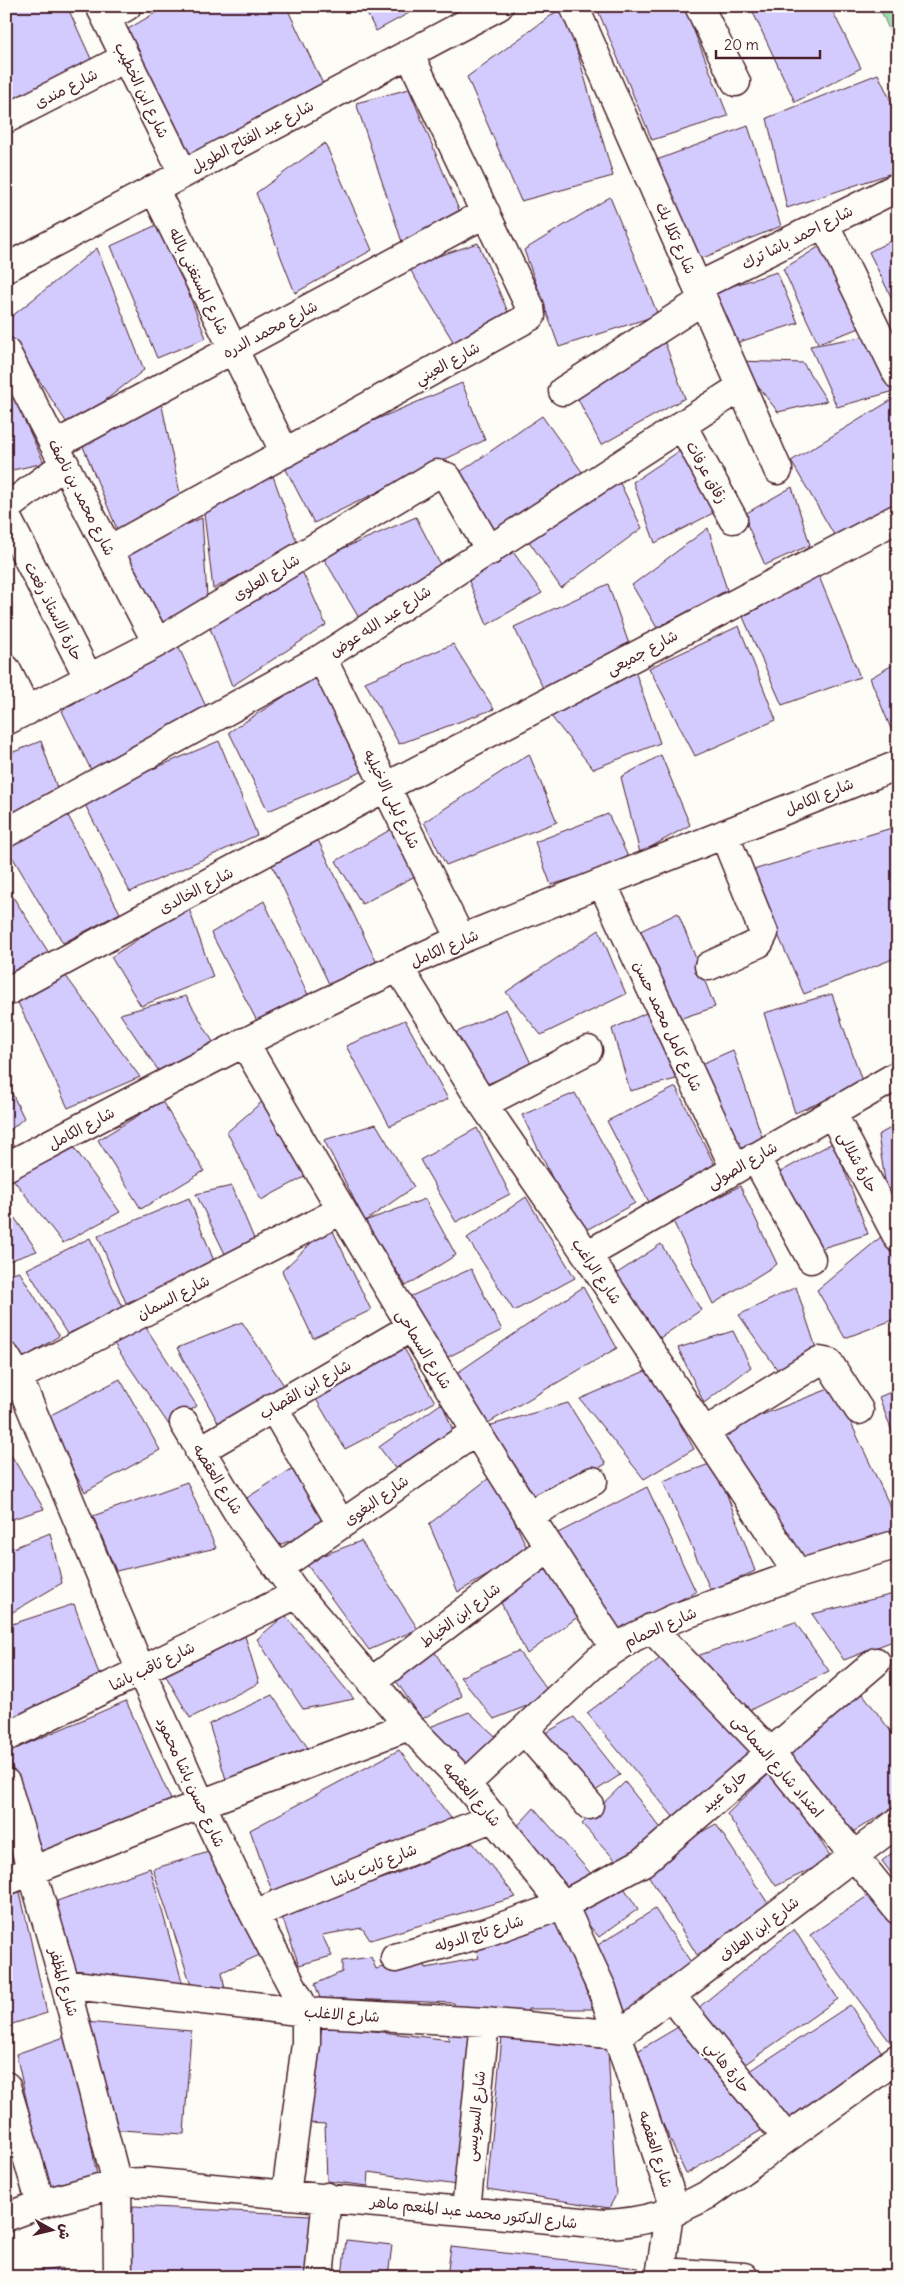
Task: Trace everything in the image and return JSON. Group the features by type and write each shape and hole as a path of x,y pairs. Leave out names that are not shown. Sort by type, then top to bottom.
{"street":[{"name":"شارع عبد الفتاح الطويل","path":"6,268 499,6"},
{"name":"شارع تكلا بك","path":"574,6 778,470"},
{"path":"699,6 736,82"},
{"name":"شارع ابن الخطيب","path":"111,10 125,58 183,173"},
{"name":"شارع العيني","path":"109,550 530,316 530,306 409,53"},
{"name":"شارع مندى","path":"6,119 125,58"},
{"name":"شارع احمد باشا ترك","path":"563,391 700,293 824,223 898,186"},
{"name":"شارع المستغنى بالله","path":"154,189 285,453"},
{"name":"شارع محمد الدره","path":"6,508 60,454 233,349 486,213"},
{"path":"824,223 898,375"},
{"name":"شارع محمد بن ناصف","path":"6,352 157,643"},
{"name":"شارع عبد الله عوض","path":"6,833 322,658 741,387"},
{"name":"زقاق عرفات","path":"682,425 733,519"},
{"name":"شارع العلوى","path":"17,716 157,643 437,474 447,477 490,551"},
{"name":"حارة الاستاذ رفعت","path":"6,516 89,679"},
{"name":"شارع جميعى","path":"386,787 898,518"},
{"name":"شارع ليلى الاخيليه","path":"322,658 461,939"},
{"path":"6,669 17,716"},
{"name":"شارع الكامل","path":"6,1167 244,1042 398,967 461,939 898,765"},
{"name":"شارع الخالدى","path":"6,992 386,787"},
{"path":"709,966 758,943 764,933 724,834"},
{"name":"شارع كامل محمد حسن","path":"602,883 745,1163 811,1259"},
{"name":"شارع الراغب","path":"398,967 483,1104 587,1255 798,1574"},
{"name":"شارع السماحى","path":"244,1042 410,1328 549,1548 615,1648"},
{"path":"483,1104 588,1050"},
{"name":"شارع الصولى","path":"587,1255 898,1075"},
{"name":"حارة شلالى","path":"832,1113 898,1238"},
{"name":"شارع السمان","path":"10,1372 340,1210"},
{"name":"شارع ابن القصاب","path":"199,1451 410,1328"},
{"path":"705,1432 819,1362 829,1363 859,1410"},
{"name":"شارع حسن باشا محمود","path":"10,1372 201,1804 254,1914 306,2012 306,2044 286,2194"},
{"path":"274,1407 341,1524"},
{"name":"شارع العقصه","path":"184,1423 199,1451 237,1511 297,1594 409,1726 466,1784 563,1905 602,1989 619,2035 672,2212"},
{"name":"شارع البغوى","path":"278,1568 475,1432"},
{"path":"528,1515 593,1481"},
{"name":"شارع الحمام","path":"466,1784 598,1660 651,1628 798,1574 898,1544"},
{"name":"شارع ابن الخياط","path":"371,1682 549,1548"},
{"name":"شارع ثاقب باشا","path":"6,1737 297,1594"},
{"name":"امتداد شارع السماحى","path":"651,1628 770,1752 898,1910"},
{"name":"حارة عبيد","path":"563,1905 643,1862 876,1662"},
{"path":"6,1881 201,1804 409,1726"},
{"path":"524,1730 588,1805"},
{"name":"شارع المظفر","path":"6,1783 66,1984 117,2182 118,2277"},
{"name":"شارع ثابت باشا","path":"254,1914 494,1817"},
{"name":"شارع ابن العلاف","path":"619,2035 898,1822"},
{"name":"شارع تاج الدوله","path":"395,1958 487,1932 563,1905"},
{"name":"شارع الاغلب","path":"66,1984 306,2012 485,2022 619,2035"},
{"name":"حارة هاني","path":"671,1996 786,2137"},
{"name":"شارع السويسى","path":"466,2210 485,2022"},
{"name":"شارع الدكتور محمد عبد المنعم ماهر","path":"6,2217 41,2204 117,2182 177,2183 604,2224 645,2221 672,2212 709,2194 898,2058"},
{"path":"6,2086 41,2204"},
{"path":"319,2277 327,2197"},
{"path":"672,2212 661,2274 744,2277"}],"green space":[{"path":"879,6 898,6 898,51"}],"building":[{"path":"6,6 67,6 92,61 6,103"},
{"path":"167,6 286,6 323,84 190,156 128,29"},
{"path":"363,6 422,6 376,31"},
{"path":"564,6 613,176 521,201 467,77"},
{"path":"596,6 684,6 728,116 652,140"},
{"path":"750,6 830,6 861,68 795,102"},
{"path":"878,74 898,116 898,171 787,208 767,118"},
{"path":"409,89 461,215 403,245 356,103"},
{"path":"748,126 781,226 693,262 654,161"},
{"path":"325,143 372,250 295,293 256,193"},
{"path":"610,197 658,315 559,347 524,250"},
{"path":"161,223 206,338 157,358 111,246"},
{"path":"898,237 898,311 869,252"},
{"path":"478,243 508,312 454,343 408,266"},
{"path":"825,243 863,327 818,343 783,269"},
{"path":"97,248 144,370 70,428 6,329 6,321"},
{"path":"777,272 798,323 727,346 706,294"},
{"path":"661,332 685,398 601,445 577,397"},
{"path":"867,336 898,381 898,390 837,407 810,346"},
{"path":"738,361 803,363 827,401 778,412"},
{"path":"6,380 44,463 13,470 6,460"},
{"path":"462,383 485,440 314,523 281,460"},
{"path":"898,396 898,505 836,538 791,461"},
{"path":"161,401 182,503 119,534 82,444"},
{"path":"542,416 585,476 493,544 460,472"},
{"path":"684,448 719,510 655,543 633,482"},
{"path":"270,468 298,545 213,589 203,505"},
{"path":"617,477 642,528 561,588 526,537"},
{"path":"792,487 810,545 765,565 743,515"},
{"path":"416,517 444,572 359,618 323,557"},
{"path":"202,518 207,597 153,628 124,552"},
{"path":"708,528 727,590 657,628 632,585"},
{"path":"509,546 542,593 487,625 466,574"},
{"path":"298,562 326,625 232,686 210,628"},
{"path":"818,574 860,677 782,705 743,617"},
{"path":"608,584 631,650 543,688 514,627"},
{"path":"739,626 776,720 695,756 649,668"},
{"path":"175,639 207,709 95,778 62,711"},
{"path":"453,644 494,709 399,744 365,682"},
{"path":"898,662 898,746 870,678"},
{"path":"635,671 660,743 593,769 550,715"},
{"path":"316,676 366,770 268,811 229,732"},
{"path":"41,741 57,788 6,823 6,755"},
{"path":"219,741 257,835 130,892 82,799"},
{"path":"529,754 557,822 446,865 424,822"},
{"path":"661,755 690,825 640,853 621,777"},
{"path":"64,808 120,913 63,943 6,846"},
{"path":"608,814 630,861 551,885 535,842"},
{"path":"402,823 419,874 362,904 336,861"},
{"path":"898,826 898,957 804,994 750,871"},
{"path":"318,840 378,965 331,988 271,863"},
{"path":"6,886 51,956 6,975"},
{"path":"264,901 311,1001 259,1025 211,933"},
{"path":"188,906 213,977 141,1006 111,957"},
{"path":"678,913 715,1007 670,1022 630,936"},
{"path":"599,930 626,994 541,1035 506,992"},
{"path":"60,968 140,1077 68,1108 12,990"},
{"path":"832,994 863,1084 795,1113 764,1013"},
{"path":"186,996 216,1047 162,1076 120,1014"},
{"path":"506,1009 532,1066 482,1086 449,1036"},
{"path":"648,1012 676,1079 630,1091 612,1029"},
{"path":"405,1020 448,1099 390,1126 346,1046"},
{"path":"733,1050 764,1143 731,1160 692,1068"},
{"path":"6,1081 24,1118 6,1134"},
{"path":"676,1087 717,1170 651,1206 607,1121"},
{"path":"575,1093 635,1203 579,1234 522,1115"},
{"path":"271,1094 312,1173 261,1200 227,1132"},
{"path":"162,1101 204,1171 141,1209 98,1140"},
{"path":"376,1124 414,1187 365,1221 324,1140"},
{"path":"898,1124 898,1201 889,1207 878,1135"},
{"path":"477,1128 510,1194 456,1222 420,1160"},
{"path":"834,1142 868,1234 819,1249 775,1175"},
{"path":"73,1146 120,1212 63,1243 12,1178"},
{"path":"232,1186 257,1246 227,1258 196,1194"},
{"path":"740,1186 777,1264 713,1304 673,1221"},
{"path":"526,1197 575,1278 514,1311 467,1238"},
{"path":"189,1198 216,1266 126,1303 98,1236"},
{"path":"425,1199 456,1255 406,1286 365,1221"},
{"path":"6,1205 37,1251 6,1262"},
{"path":"330,1225 371,1310 313,1338 282,1271"},
{"path":"882,1236 898,1267 898,1318 845,1338 817,1290"},
{"path":"90,1238 123,1309 67,1334 27,1269"},
{"path":"661,1244 701,1310 654,1342 610,1278"},
{"path":"471,1269 502,1330 444,1359 407,1298"},
{"path":"19,1271 59,1336 19,1361 6,1341 6,1275"},
{"path":"583,1287 617,1348 481,1427 457,1373"},
{"path":"796,1287 817,1351 779,1372 739,1315"},
{"path":"242,1322 285,1387 220,1426 177,1348"},
{"path":"143,1323 197,1406 169,1425 110,1338"},
{"path":"733,1331 751,1367 704,1403 678,1348"},
{"path":"402,1345 435,1402 345,1449 313,1394"},
{"path":"650,1369 694,1449 644,1479 580,1399"},
{"path":"120,1379 160,1450 85,1492 45,1418"},
{"path":"834,1387 898,1523 898,1533 803,1564 720,1431"},
{"path":"898,1389 898,1447 879,1397"},
{"path":"442,1403 454,1433 400,1475 379,1447"},
{"path":"568,1403 606,1464 533,1504 488,1426"},
{"path":"6,1447 44,1509 6,1521"},
{"path":"715,1462 755,1571 711,1591 663,1481"},
{"path":"301,1463 324,1527 269,1549 239,1503"},
{"path":"493,1475 529,1552 458,1592 429,1524"},
{"path":"187,1482 216,1548 116,1571 93,1516"},
{"path":"647,1487 696,1592 615,1632 556,1534"},
{"path":"50,1533 62,1583 6,1616 6,1551"},
{"path":"361,1541 418,1629 369,1650 305,1562"},
{"path":"551,1563 579,1616 527,1654 497,1595"},
{"path":"898,1593 898,1639 844,1660 812,1614"},
{"path":"74,1604 101,1680 6,1726 6,1626"},
{"path":"285,1615 354,1699 303,1709 257,1639"},
{"path":"795,1622 829,1671 744,1713 694,1657"},
{"path":"245,1636 259,1683 190,1718 162,1669"},
{"path":"433,1649 462,1696 422,1719 392,1675"},
{"path":"518,1651 552,1696 494,1719 460,1677"},
{"path":"662,1657 757,1757 675,1819 587,1713"},
{"path":"857,1686 898,1741 898,1805 851,1833 783,1755"},
{"path":"272,1695 308,1748 228,1786 209,1724"},
{"path":"126,1701 172,1802 37,1863 8,1752"},
{"path":"469,1712 503,1743 465,1770 427,1728"},
{"path":"574,1717 620,1775 589,1795 542,1735"},
{"path":"399,1750 457,1826 385,1854 272,1891 250,1830"},
{"path":"775,1768 832,1859 776,1886 727,1814"},
{"path":"625,1782 663,1831 620,1865 582,1824"},
{"path":"534,1808 593,1876 566,1898 513,1831"},
{"path":"716,1824 769,1905 697,1955 642,1865"},
{"path":"6,1831 20,1870 6,1874"},
{"path":"472,1842 516,1897 370,1940 362,1928 322,1935 332,1956 299,1965 281,1914 393,1875"},
{"path":"898,1848 898,1882 882,1861"},
{"path":"212,1851 264,1953 222,1972 226,1996 194,1994 153,1869"},
{"path":"150,1868 183,1985 71,1978 57,1901"},
{"path":"619,1880 638,1909 599,1937 577,1911"},
{"path":"20,1892 47,2013 6,2026 6,1895"},
{"path":"872,1893 898,1929 898,2035 890,2042 810,1935"},
{"path":"655,1909 695,1968 625,2016 590,1950"},
{"path":"558,1919 593,2009 528,2009 526,2020 456,2017 454,2003 320,1998 315,1984 342,1972 342,1961 371,1957 376,1969 422,1957 426,1968 479,1958 472,1937"},
{"path":"794,1929 838,1999 741,2067 698,2008"},
{"path":"850,2005 883,2054 790,2121 747,2073"},
{"path":"85,2022 191,2031 184,2134 105,2129"},
{"path":"685,2023 762,2130 686,2174 631,2055"},
{"path":"322,2025 450,2040 444,2031 475,2035 463,2186 369,2172 368,2186 327,2181 325,2124 308,2123"},
{"path":"70,2035 97,2175 47,2191 16,2054"},
{"path":"502,2037 608,2049 616,2195 609,2208 487,2189"},
{"path":"6,2121 18,2158 6,2161"},
{"path":"133,2206 311,2215 307,2277 129,2277"},
{"path":"346,2240 392,2245 388,2277 342,2277"},
{"path":"451,2247 638,2268 637,2277 447,2277"},
{"path":"62,2268 62,2277 20,2277 20,2274"}]}
